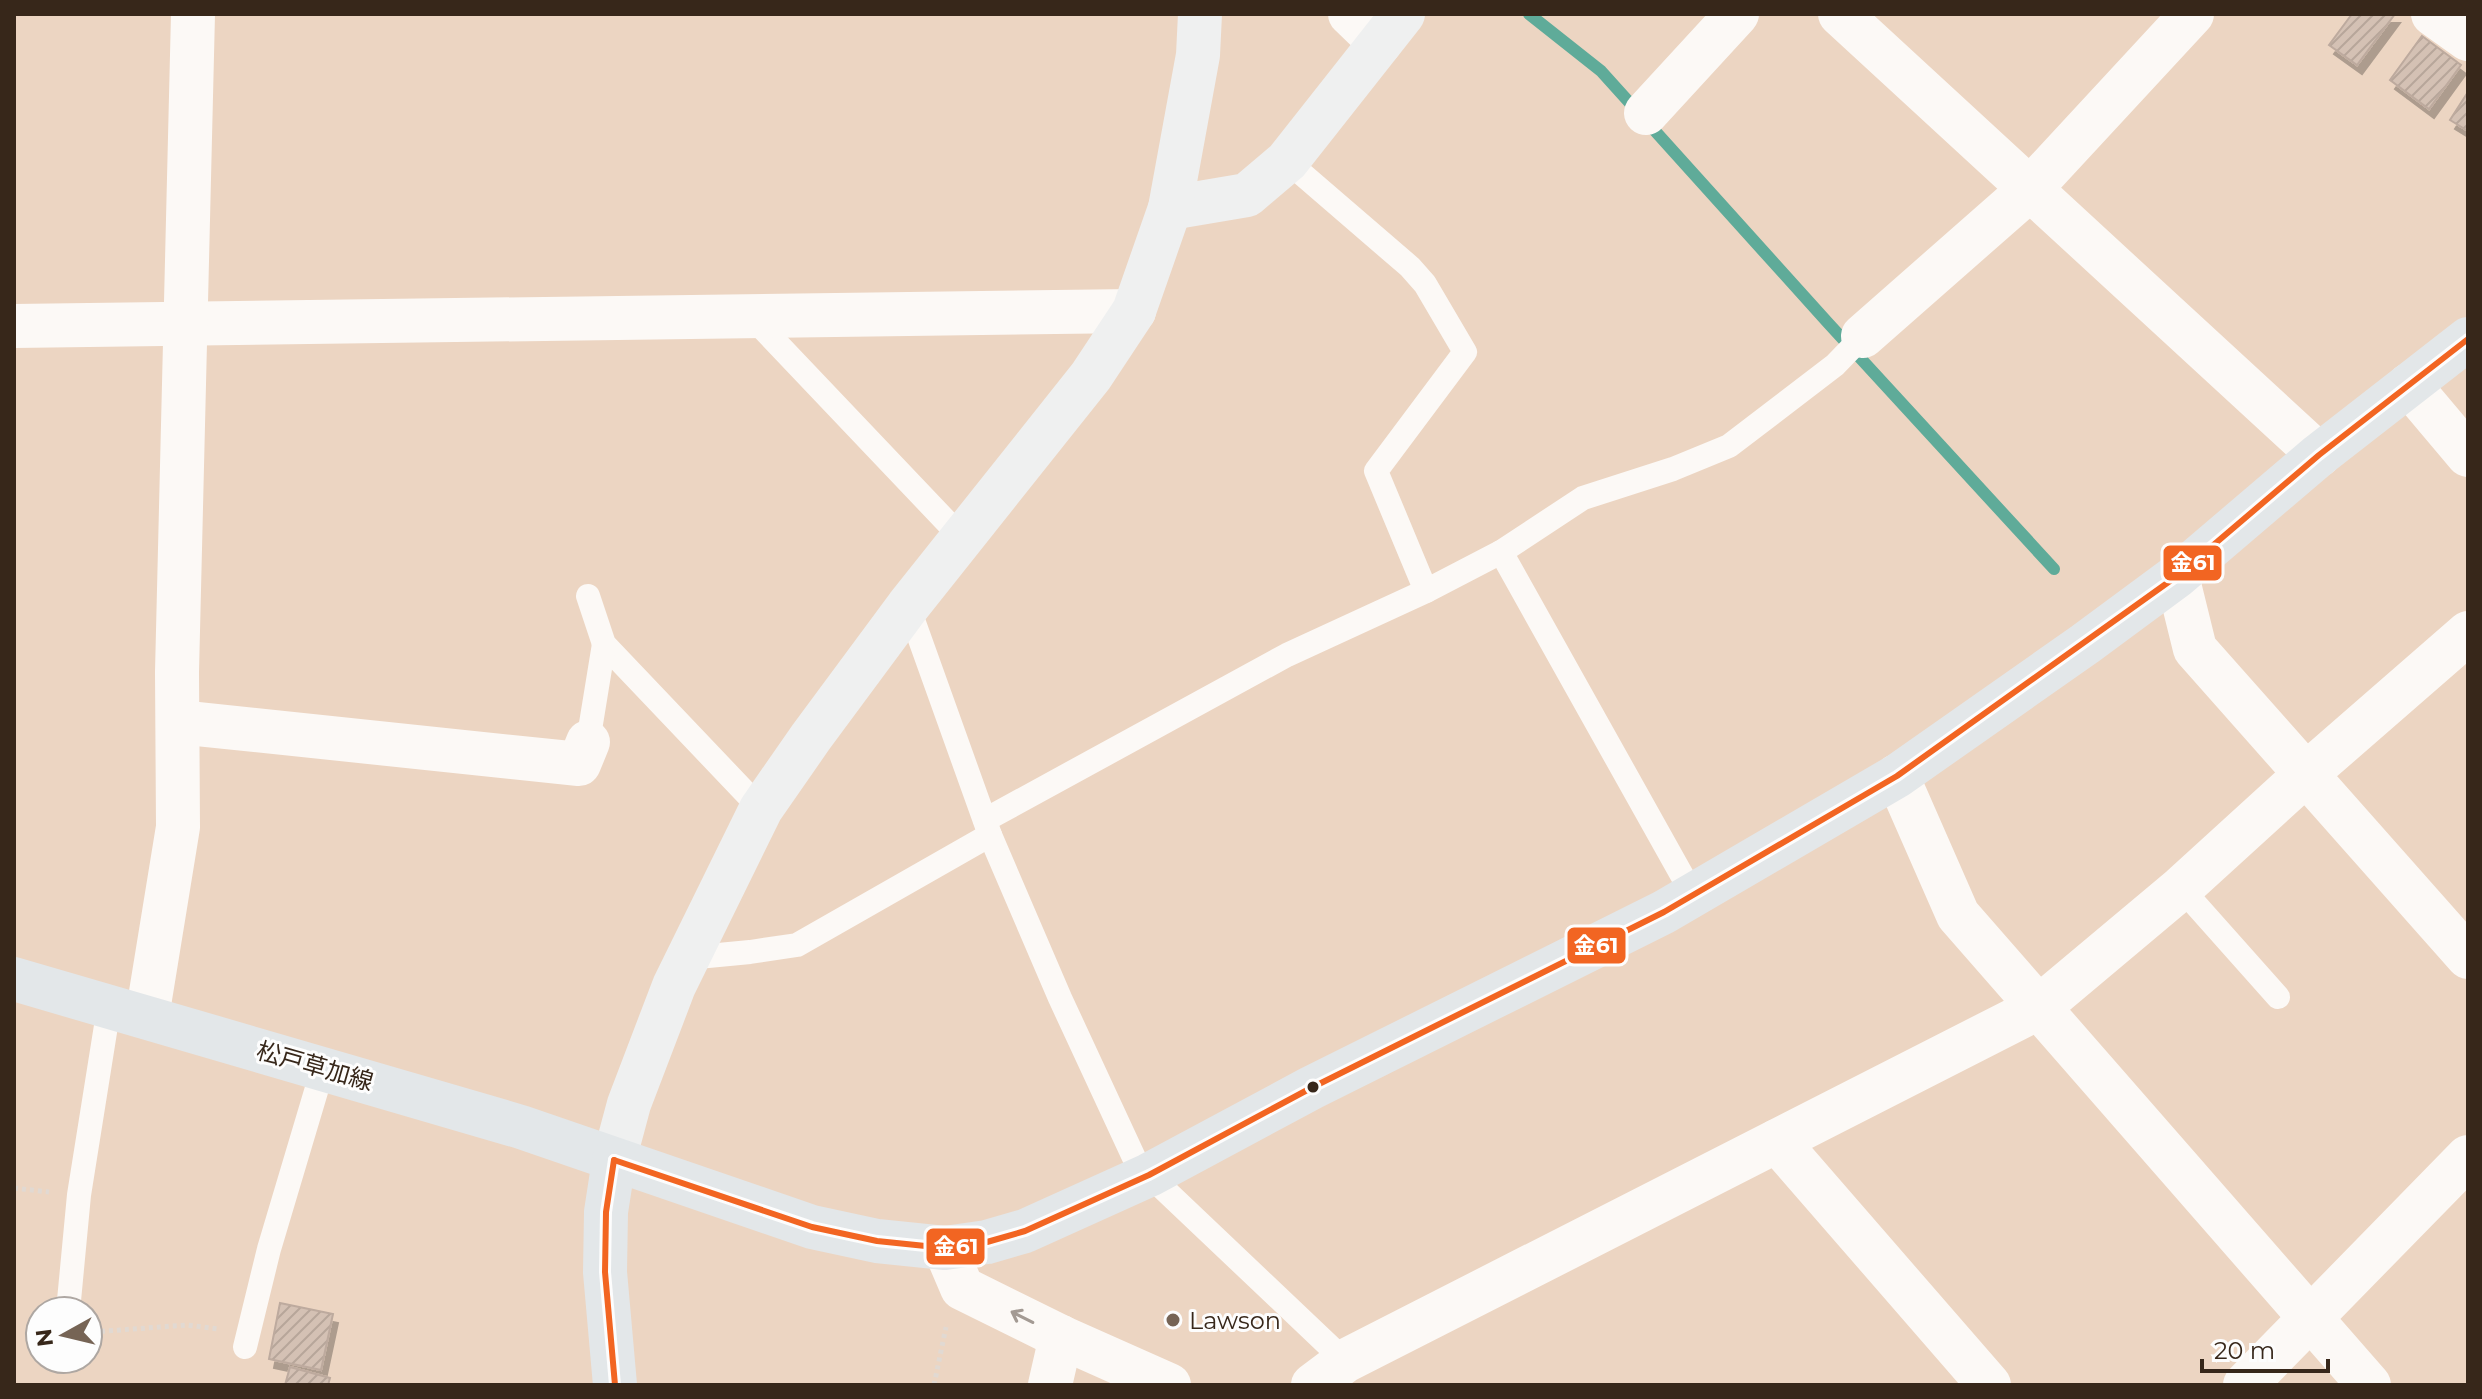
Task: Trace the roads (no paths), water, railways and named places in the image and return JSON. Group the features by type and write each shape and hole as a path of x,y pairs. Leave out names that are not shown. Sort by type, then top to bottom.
{"main road":[{"name":"松戸草加線","path":"14,979 521,1127 812,1227 877,1241 945,1248 987,1242 1025,1231 1146,1176 1311,1088 1693,895 1897,776 2177,576 2319,455 2468,339"},
{"path":"614,1160 606,1212 605,1272 615,1385"}],"street":[{"path":"128,1012 178,827 177,672 193,14"},
{"path":"614,1160 629,1104 687,958 761,809 908,606 1091,376 1134,311 1170,208 1198,55 1200,14"},
{"path":"1646,113 1737,14"},
{"path":"1840,14 2319,455"},
{"path":"1863,336 2029,190 2192,14"},
{"path":"2433,14 2468,39"},
{"path":"1170,208 1247,195 1287,161 1378,24"},
{"path":"14,326 1134,311"},
{"path":"2409,385 2468,455"},
{"path":"2177,576 2195,649 2468,957"},
{"path":"1329,1373 2038,1008 2181,888 2468,633"},
{"path":"178,722 579,764 588,742"},
{"path":"1897,776 1958,915 2369,1385"},
{"path":"1777,1141 1989,1385"},
{"path":"2245,1385 2468,1157"},
{"path":"945,1248 962,1288 1169,1385"},
{"path":"1050,1385 1061,1337"}],"lane":[{"path":"1287,161 1410,267 1425,284 1465,352 1376,471 1426,591"},
{"path":"751,316 962,538"},
{"path":"687,958 797,945 988,828 1287,655 1426,591 1501,552 1583,498 1673,469 1729,446 1835,365 1863,336"},
{"path":"1501,552 1693,895"},
{"path":"588,596 604,644 761,809"},
{"path":"908,606 988,828 1060,998 1146,1176 1329,1373"},
{"path":"588,742 604,644"},
{"path":"2181,888 2278,997"},
{"path":"70,1295 79,1195 128,1012"},
{"path":"246,1340 323,1068"}],"waterway":[{"path":"1529,14 1601,71 2054,569"}],"place":[{"name":"Lawson","path":"1173,1320"}]}
